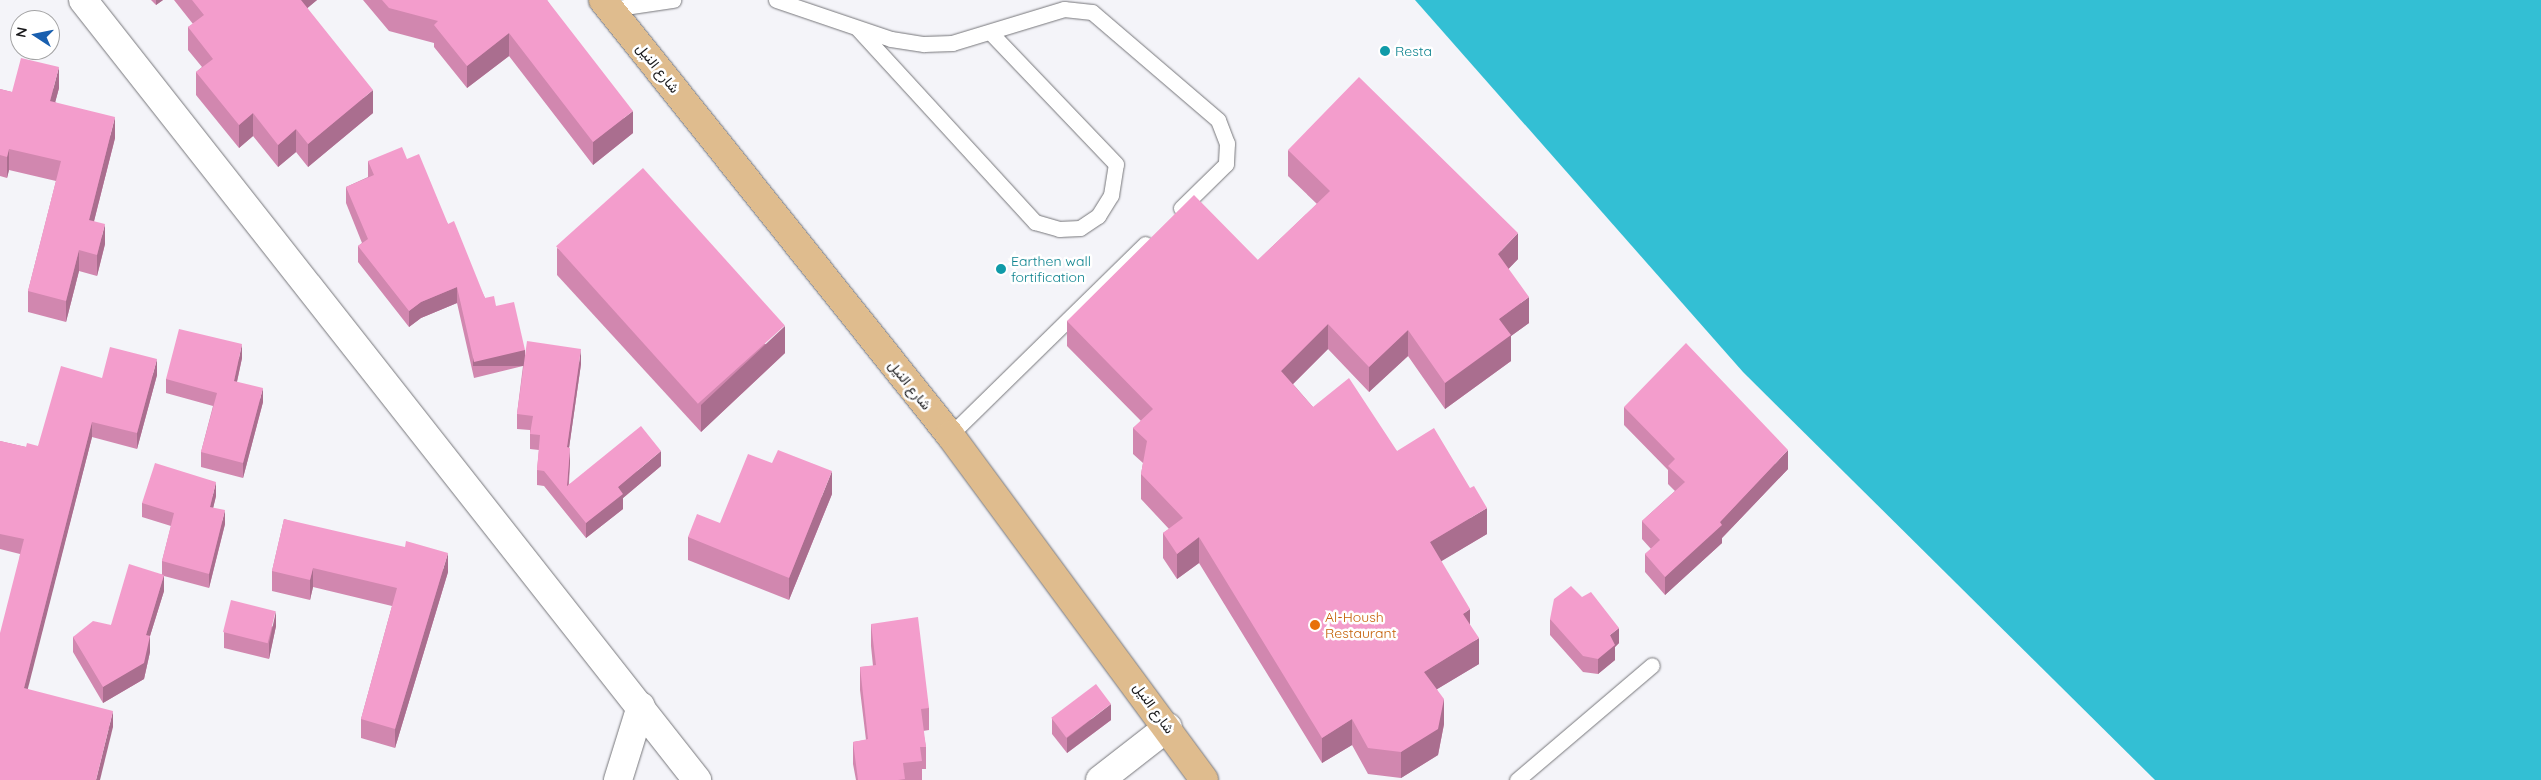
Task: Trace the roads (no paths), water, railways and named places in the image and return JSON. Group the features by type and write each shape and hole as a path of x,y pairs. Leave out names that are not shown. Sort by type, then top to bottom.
{"main road":[{"name":"شارع النيل","path":"607,4 950,435 1168,727 1204,780"}],"street":[{"path":"83,0 641,706 697,780"},
{"path":"618,780 641,706"},
{"path":"1100,780 1168,727"}],"lane":[{"path":"607,4 673,0"},
{"path":"776,0 891,39 924,44 952,43 1064,9 1092,12 1218,120 1227,143 1226,164 1170,220"},
{"path":"856,27 1035,222 1059,229 1080,228 1098,216 1111,195 1116,164 990,32"},
{"path":"950,435 1156,234"},
{"path":"1517,780 1652,665"}],"water":[{"path":"1415,0 2541,0 2541,780 2155,780 1743,372"}],"place":[{"name":"Resta","path":"1385,51"},
{"name":"Earthen wall fortification","path":"1001,269"},
{"name":"Al-Housh Restaurant","path":"1315,625"}]}
